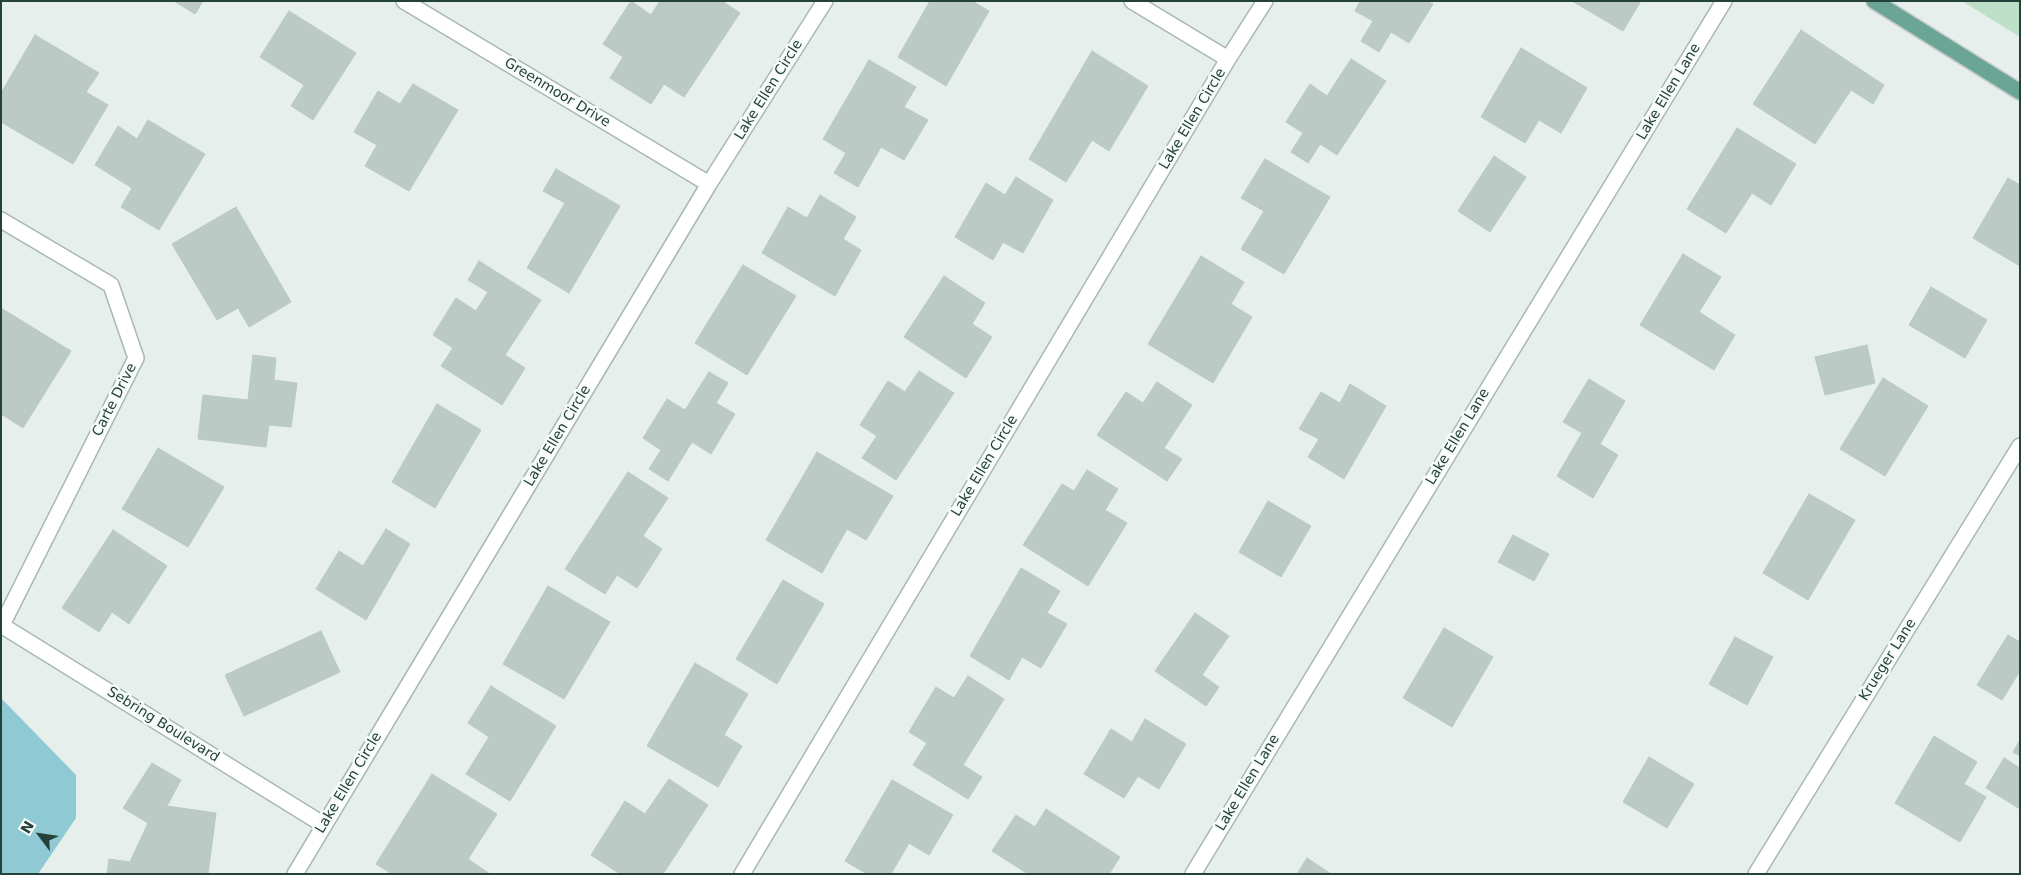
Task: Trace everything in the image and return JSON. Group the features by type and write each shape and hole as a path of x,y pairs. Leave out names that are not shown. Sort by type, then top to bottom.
{"main road":[{"path":"1874,1 2020,92"}],"street":[{"name":"Greenmoor Drive","path":"404,1 709,184"},
{"name":"Lake Ellen Circle","path":"295,874 709,184 825,1"},
{"name":"Lake Ellen Circle","path":"1132,1 1228,59"},
{"name":"Lake Ellen Circle","path":"742,874 1228,59 1265,1"},
{"name":"Lake Ellen Lane","path":"1193,874 1724,1"},
{"name":"Carte Drive","path":"1,220 111,285 136,358 1,625"},
{"name":"Krueger Lane","path":"1756,874 2020,446"},
{"name":"Sebring Boulevard","path":"1,625 324,825"}],"green space":[{"path":"1962,1 2020,1 2020,37"}],"water":[{"path":"1,698 76,775 76,818 38,874 1,874"}],"building":[{"path":"174,1 203,1 195,14"},
{"path":"631,1 651,15 660,1 722,1 740,13 684,97 664,84 651,104 610,78 623,57 603,44"},
{"path":"930,1 972,1 989,11 946,86 898,57"},
{"path":"1360,1 1427,1 1433,4 1409,43 1391,32 1379,52 1361,41 1373,21 1355,11"},
{"path":"1572,1 1641,1 1623,31"},
{"path":"289,11 356,53 313,120 291,106 304,85 260,57"},
{"path":"1801,30 1884,85 1873,104 1851,90 1815,144 1753,104"},
{"path":"35,35 99,73 86,92 108,105 73,164 1,122 1,93"},
{"path":"1521,48 1587,88 1561,133 1539,120 1525,143 1481,117"},
{"path":"1092,51 1148,86 1109,151 1092,140 1066,182 1029,159"},
{"path":"1351,59 1386,81 1337,155 1320,144 1308,163 1291,152 1303,133 1286,122 1310,84 1327,96"},
{"path":"869,60 916,87 904,107 928,120 904,160 881,147 858,187 834,173 846,153 823,139"},
{"path":"413,84 458,110 409,191 365,166 377,145 354,132 378,91 400,104"},
{"path":"148,120 205,154 159,230 121,207 132,188 95,165 118,126 137,139"},
{"path":"1737,128 1796,164 1771,205 1752,193 1726,233 1687,209"},
{"path":"1494,156 1526,177 1490,232 1458,211"},
{"path":"1265,159 1330,197 1284,274 1241,249 1264,211 1241,198"},
{"path":"556,169 620,206 569,293 527,268 565,203 543,191"},
{"path":"1016,177 1053,200 1023,253 1003,242 993,260 955,237 986,183 1005,195"},
{"path":"2008,178 2020,185 2020,266 1973,238"},
{"path":"820,195 856,217 843,239 861,250 835,296 762,253 788,207 807,218"},
{"path":"236,207 291,302 249,327 238,308 217,320 172,244"},
{"path":"1683,254 1721,277 1699,312 1735,335 1714,370 1640,325"},
{"path":"1201,256 1244,282 1231,304 1252,317 1213,383 1148,344"},
{"path":"479,261 541,300 505,355 525,368 502,405 441,366 453,348 433,335 456,298 476,311 488,292 468,280"},
{"path":"743,265 796,296 747,375 695,343"},
{"path":"944,276 985,303 972,324 992,337 966,378 904,337"},
{"path":"1931,287 1987,320 1965,358 1909,325"},
{"path":"1,308 71,351 23,428 1,414"},
{"path":"1867,345 1875,383 1825,395 1815,357"},
{"path":"253,355 276,358 274,380 297,383 291,427 269,425 266,447 198,439 203,395 248,400"},
{"path":"919,371 954,393 896,480 862,458 877,436 860,425 888,381 905,392"},
{"path":"709,372 728,383 716,403 735,414 711,454 692,442 668,481 649,469 661,450 643,438 667,399 685,410"},
{"path":"1883,378 1928,406 1885,476 1840,449"},
{"path":"1589,379 1625,401 1600,444 1618,455 1593,498 1557,476 1582,433 1563,422"},
{"path":"1157,382 1192,405 1164,448 1182,459 1167,481 1097,435 1126,392 1143,403"},
{"path":"1350,384 1386,406 1344,479 1308,457 1319,439 1299,429 1321,392 1340,403"},
{"path":"437,404 481,430 435,508 392,482"},
{"path":"158,448 224,487 188,547 122,509"},
{"path":"817,452 893,496 866,540 847,529 822,573 766,540"},
{"path":"1087,470 1118,489 1105,510 1127,523 1088,586 1023,545 1062,484 1074,491"},
{"path":"628,472 668,498 643,536 662,549 637,588 617,575 605,594 565,569"},
{"path":"1809,494 1855,520 1808,600 1763,573"},
{"path":"1268,501 1311,526 1281,577 1239,552"},
{"path":"386,529 410,544 366,620 316,589 339,551 363,566"},
{"path":"113,530 167,566 129,624 112,612 99,632 62,608"},
{"path":"1513,535 1549,554 1534,581 1498,562"},
{"path":"1021,568 1060,591 1047,613 1067,624 1041,668 1022,657 1009,680 970,656"},
{"path":"783,580 824,604 777,684 736,659"},
{"path":"548,586 610,622 564,699 503,664"},
{"path":"1195,613 1229,636 1202,675 1219,687 1206,706 1155,671"},
{"path":"1444,628 1493,657 1452,727 1403,698"},
{"path":"321,631 340,672 244,716 225,675"},
{"path":"2008,635 2020,642 2020,671 2002,700 1977,685"},
{"path":"1735,637 1773,657 1747,705 1709,684"},
{"path":"695,663 748,694 724,735 742,746 718,787 647,746"},
{"path":"968,676 1004,699 963,765 982,777 968,799 913,765 927,743 909,732 936,687 954,698"},
{"path":"491,686 556,726 510,801 466,774 489,737 468,723"},
{"path":"1145,719 1186,744 1159,789 1138,776 1124,798 1084,774 1111,729 1132,742"},
{"path":"1934,736 1977,762 1964,784 1986,797 1960,842 1895,803"},
{"path":"2020,740 2020,756 2013,752"},
{"path":"1649,757 1694,784 1667,828 1623,802"},
{"path":"2004,758 2020,768 2020,809 1986,788"},
{"path":"152,763 181,780 167,806 216,813 208,874 107,874 109,859 130,862 148,823 123,808"},
{"path":"432,774 497,814 468,859 490,874 392,874 376,864"},
{"path":"669,779 708,805 663,874 620,874 591,855 625,801 645,814"},
{"path":"892,780 953,815 929,855 909,843 891,874 867,874 845,861"},
{"path":"1046,809 1120,857 1109,874 1028,874 992,851 1016,815 1035,827"},
{"path":"1307,858 1331,874 1297,874"}]}
